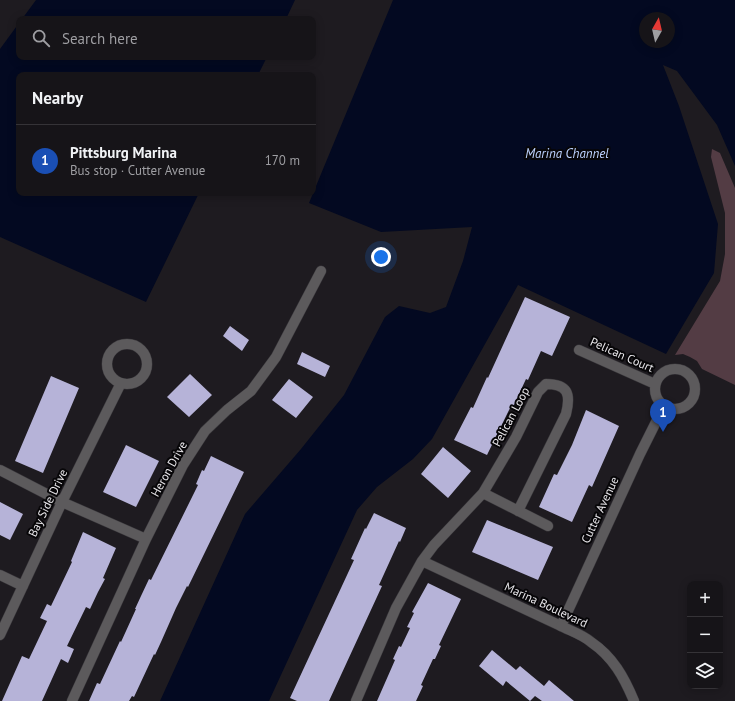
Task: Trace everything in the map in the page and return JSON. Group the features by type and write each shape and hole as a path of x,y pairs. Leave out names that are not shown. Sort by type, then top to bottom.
{"street":[{"name":"Heron Drive","path":"72,701 146,539 183,465 206,431 227,410 251,391 276,357 321,271"},
{"path":"125,344 135,345 145,353 148,359 146,372 141,379 133,383 121,383 115,380 108,371 107,362 110,353 116,347 125,344"},
{"name":"Pelican Court","path":"579,350 655,384"},
{"path":"673,368 680,368 694,380 695,392 692,400 687,405 679,409 671,409 664,406 660,403 655,394 655,384 657,378 661,373 673,368"},
{"name":"Bay Side Drive","path":"0,635 62,502 121,383"},
{"name":"Pelican Loop","path":"356,701 396,608 422,561 434,545 483,493 516,437 538,392 546,384 562,386 568,392 569,402 566,414 518,511"},
{"name":"Cutter Avenue","path":"561,626 640,454 664,406"},
{"path":"0,470 62,502 146,539"},
{"path":"483,493 548,526"},
{"name":"Marina Boulevard","path":"422,561 591,641 612,660 625,679 634,701"},
{"path":"0,575 23,586"}],"shaded area":[{"path":"712,149 720,153 735,188 735,385 702,369 697,361 690,357 683,354 675,355 720,281 725,254 725,213 711,157"}],"water":[{"path":"36,0 295,0 287,16 24,16"},
{"name":"Marina Channel","path":"393,0 735,0 735,166 717,125 677,71 663,65 679,106 718,224 714,273 666,354 518,285 432,439 413,459 377,487 357,510 269,701 160,701 245,514 301,449 344,395 385,317 399,306 430,313 446,307 463,261 472,227 381,232 309,203 312,196 316,196 316,186"},
{"path":"16,27 16,60 266,60 260,72 16,72 16,196 198,196 146,302 0,237 0,49"}],"building":[{"path":"525,297 570,317 552,356 541,351 528,380 526,379 513,407 511,406 487,455 454,440 471,407 473,408 487,377 488,378"},
{"path":"230,326 249,340 242,351 223,336"},
{"path":"302,352 330,366 325,377 297,364"},
{"path":"190,374 212,395 189,417 167,397"},
{"path":"51,376 79,388 43,473 15,461"},
{"path":"289,379 313,397 296,418 272,400"},
{"path":"586,410 619,426 592,487 589,485 572,522 539,507 554,474 557,475 572,445"},
{"path":"126,445 159,461 136,507 103,492"},
{"path":"443,447 471,471 448,498 421,474"},
{"path":"211,456 244,472 188,587 187,586 176,608 155,655 154,654 134,697 132,696 129,701 89,701 97,683 100,684 120,641 121,642 149,579 151,580 198,485 196,484 202,470 204,471"},
{"path":"0,502 23,514 10,540 0,535"},
{"path":"374,513 406,528 379,585 382,586 329,701 297,701 290,698 354,560 351,559 365,528 366,529"},
{"path":"487,520 553,547 538,580 472,552"},
{"path":"83,532 116,548 103,578 105,579 90,609 86,607 67,646 74,649 68,663 61,659 42,701 2,701 22,656 29,659 47,621 40,618 47,604 51,606 72,562 71,561"},
{"path":"428,583 461,599 439,645 441,646 421,685 423,686 416,701 377,701 395,660 393,659 399,646 401,647 410,628 407,627 414,613 412,612"},
{"path":"492,650 516,670 520,666 544,686 549,680 574,701 542,701 535,696 530,701 506,681 503,686 479,666"}],"place":[{"name":"Pittsburg Marina","path":"663,432"}]}
